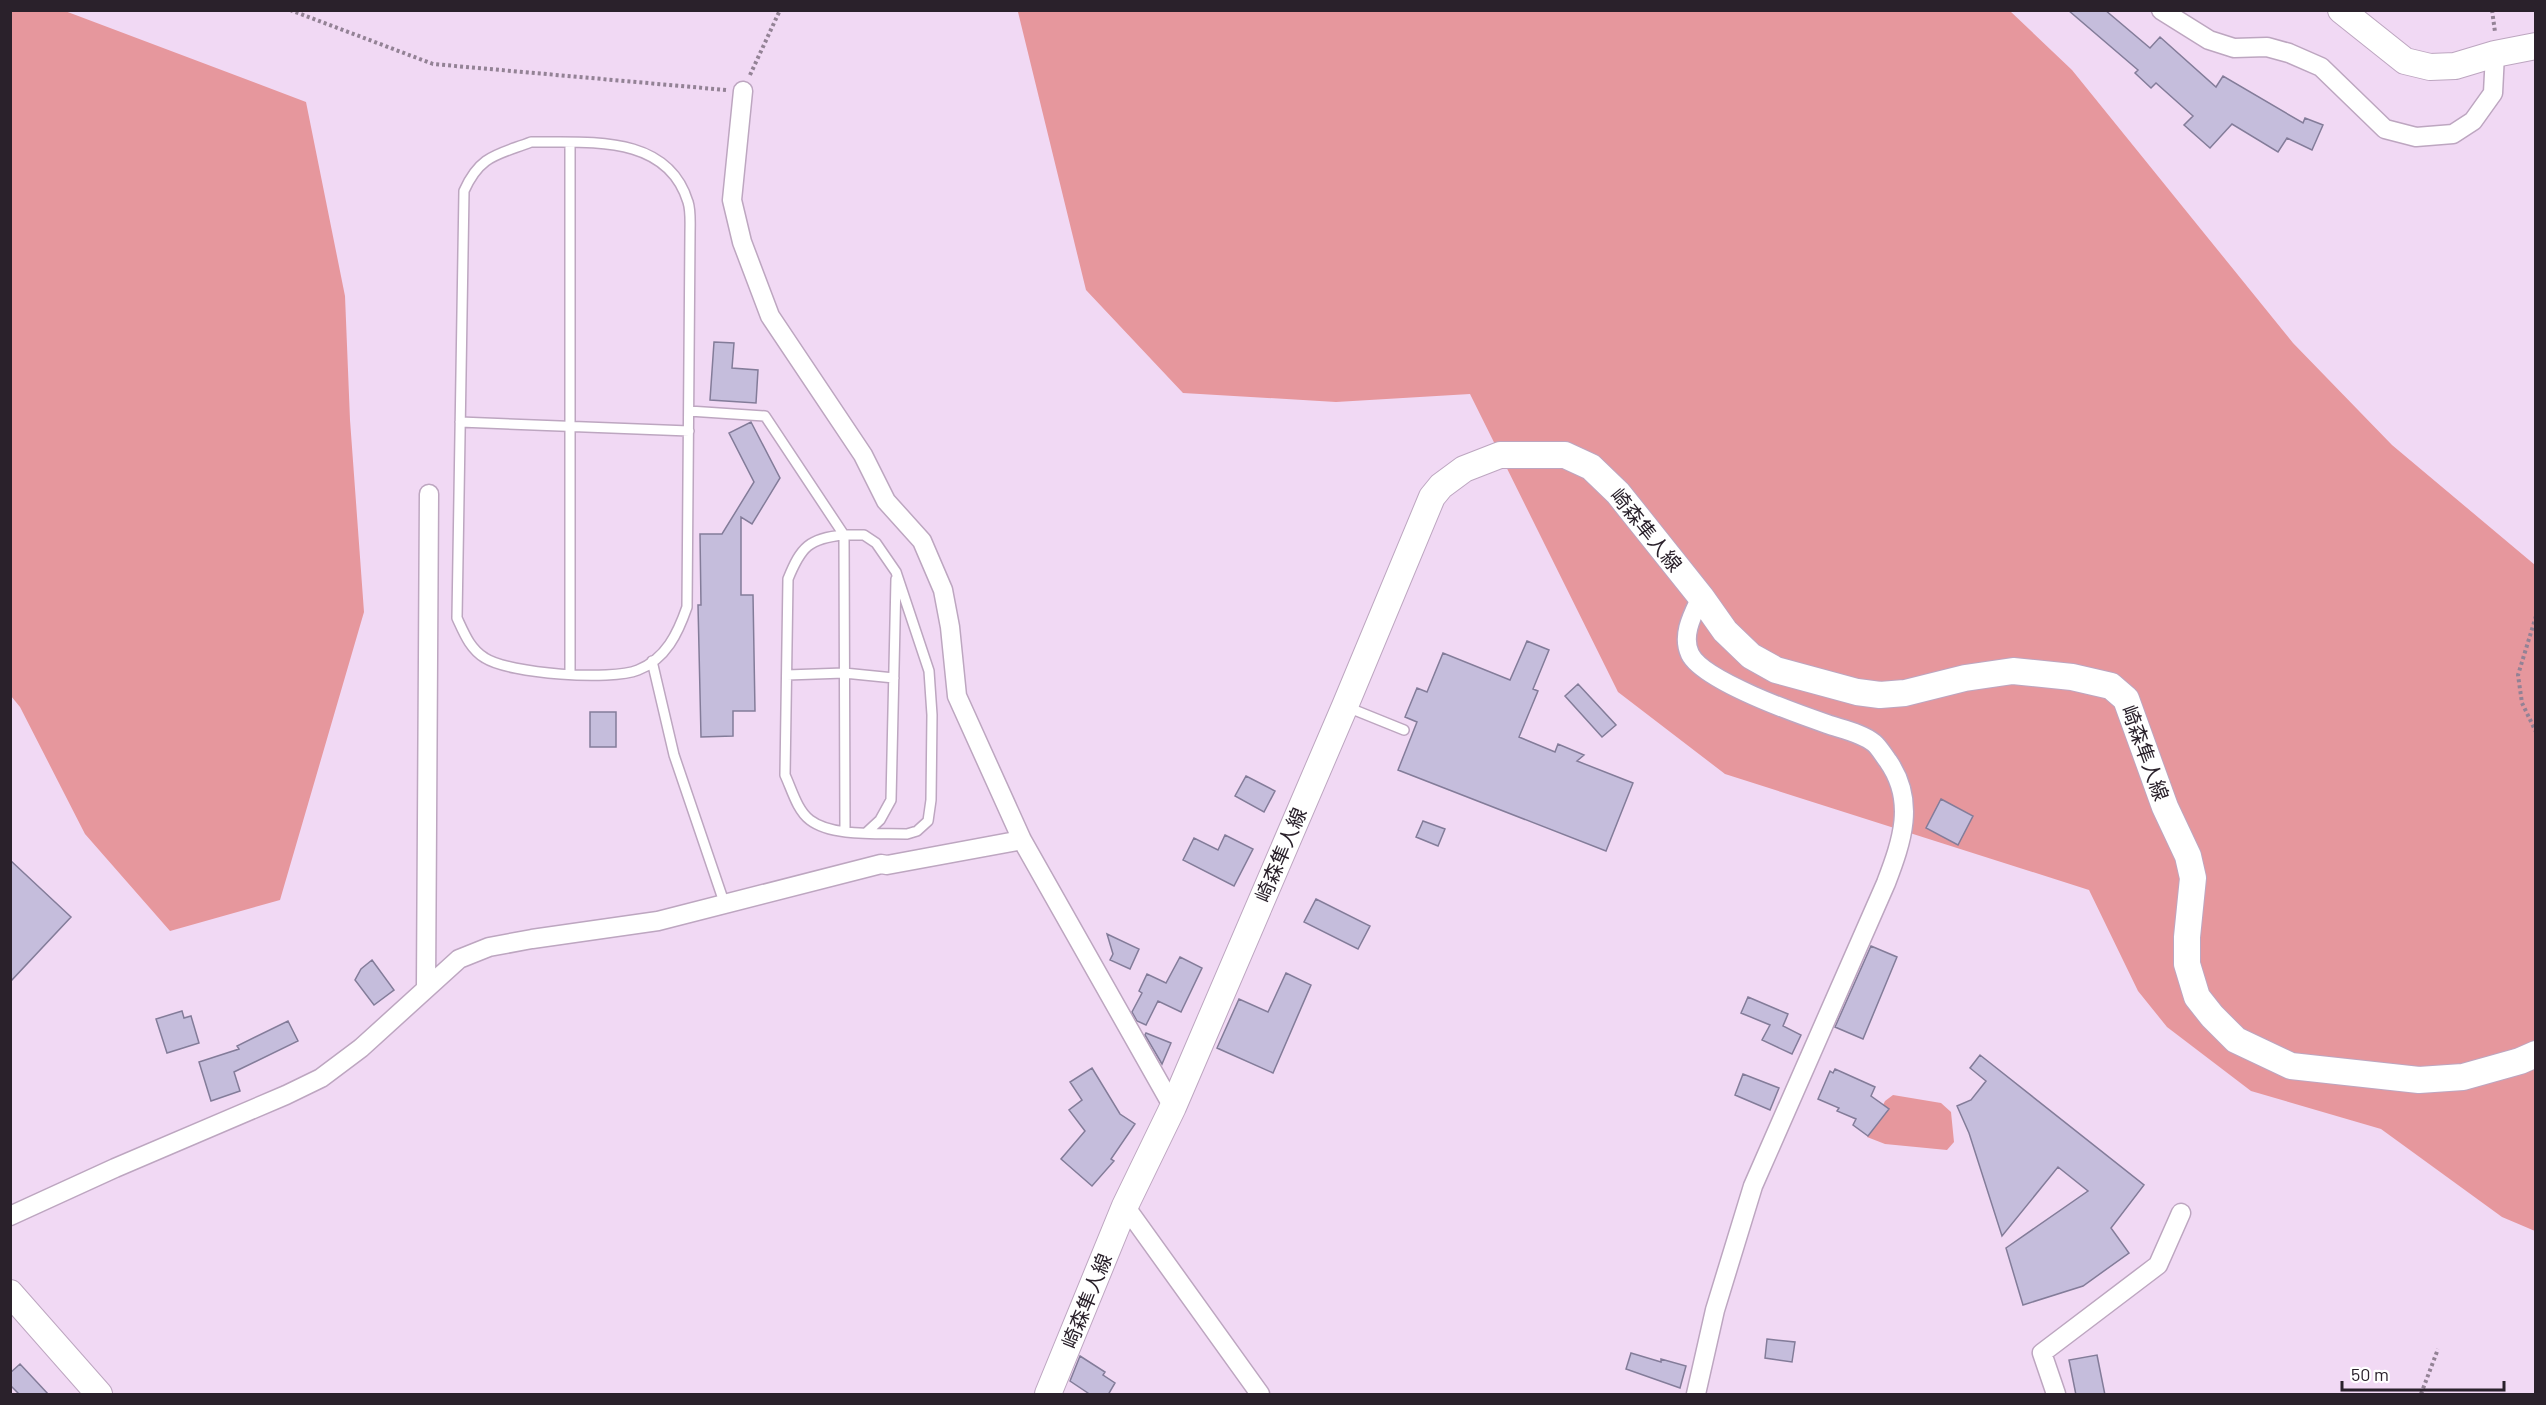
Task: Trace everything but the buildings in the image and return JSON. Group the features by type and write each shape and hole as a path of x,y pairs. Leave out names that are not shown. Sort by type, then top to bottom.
{"main road":[{"path":"2341,10 2405,61 2430,67 2455,66 2495,54 2535,46"},
{"name":"崎森隼人線","path":"1048,1395 1125,1206 1173,1107 1432,497 1441,486 1464,470 1500,455 1565,455 1591,467 1618,493 1701,597 1725,631 1751,656 1776,670 1857,692 1880,695 1905,693 1965,678 2013,672 2072,677 2111,686 2126,699 2161,796 2188,856 2193,878 2187,937 2187,964 2197,997 2236,1040 2291,1066 2419,1080 2463,1077 2520,1061 2535,1053"},
{"path":"10,1293 99,1395"}],"street":[{"path":"2161,10 2210,40 2234,48 2267,47 2289,53 2321,68 2385,129 2416,136 2454,134 2473,121 2493,93 2495,54"},
{"path":"743,91 732,200 742,242 770,316 863,455 886,501 922,541 943,590 950,627 957,696 1022,840 1173,1107"},
{"path":"426,987 429,494"},
{"path":"1696,1395 1715,1310 1753,1186 1886,883 1897,853 1904,823 1904,800 1898,775 1874,743 1846,730 1788,710 1709,674 1690,654 1688,639 1690,620 1701,597"},
{"path":"10,1216 321,1078 361,1048 459,959 489,947 658,921 881,864 887,865 1022,840"},
{"path":"1125,1206 1260,1395"},
{"path":"2056,1395 2042,1353 2158,1265 2181,1213"}],"lane":[{"path":"531,142 570,143 617,144 647,152 664,164 678,180 688,203 690,234 687,607 678,633 663,654 639,670 621,674 570,674 501,666 484,657 467,640 457,618 464,191 472,172 483,161 531,142"},
{"path":"570,143 570,674"},
{"path":"689,411 765,416 844,535 845,831"},
{"path":"460,422 689,431"},
{"path":"844,535 864,535 876,543 896,572 929,670 932,715 931,800 928,821 917,831 907,834 829,830 809,819 797,804 785,775 788,579 795,562 807,544 822,537 844,535"},
{"path":"867,832 880,820 891,800 896,572"},
{"path":"652,661 674,755 725,905"},
{"path":"787,675 844,673 894,678"},
{"path":"1345,706 1404,730"}],"path":[{"path":"291,10 433,64 743,91 780,10"},
{"path":"2535,616 2518,675 2522,703 2535,732"},
{"path":"2421,1395 2438,1349"}],"shaded area":[{"path":"10,11 65,11 306,102 345,296 350,420 364,612 280,900 170,931 85,834 20,707 11,696"},
{"path":"1013,11 2010,11 2072,70 2293,343 2392,445 2535,565 2535,1231 2502,1217 2381,1129 2251,1091 2167,1027 2138,991 2089,890 1725,774 1618,692 1470,394 1336,402 1183,393 1086,290 1018,12"},
{"path":"1893,1095 1941,1103 1951,1112 1954,1142 1947,1150 1885,1144 1867,1137 1885,1101"}]}
